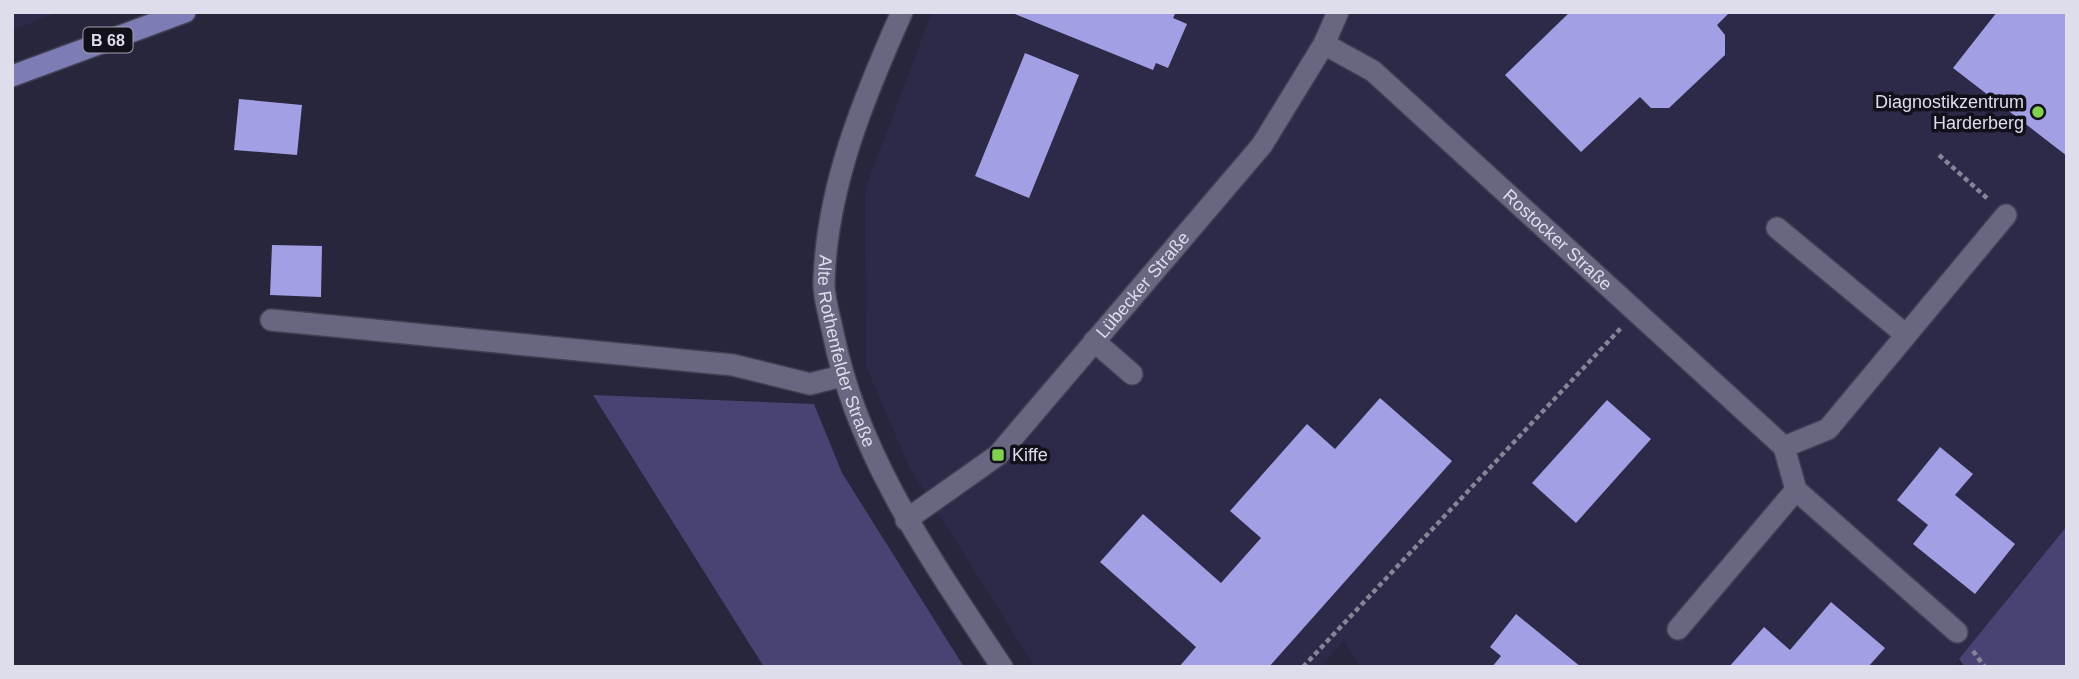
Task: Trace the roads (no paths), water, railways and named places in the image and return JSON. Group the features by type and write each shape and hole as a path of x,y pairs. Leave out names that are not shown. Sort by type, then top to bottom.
{"main road":[{"name":"B 68","path":"19,70 185,12"}],"street":[{"name":"Alte Rothenfelder Straße","path":"902,12 860,109 835,194 824,283 842,376 869,447 906,520 1002,667"},
{"name":"Lübecker Straße","path":"906,520 998,455 1262,145 1324,44 1338,12"},
{"name":"Rostocker Straße","path":"1324,44 1373,71 1784,447"},
{"path":"1957,632 1796,490 1784,447 1828,429 2006,215"},
{"path":"1777,228 1906,335"},
{"path":"271,320 733,365 810,384 842,376"},
{"path":"1094,341 1132,374"},
{"path":"1678,629 1796,490"}],"place":[{"name":"Diagnostikzentrum Harderberg","path":"2038,112"},
{"name":"Kiffe","path":"998,455"}]}
